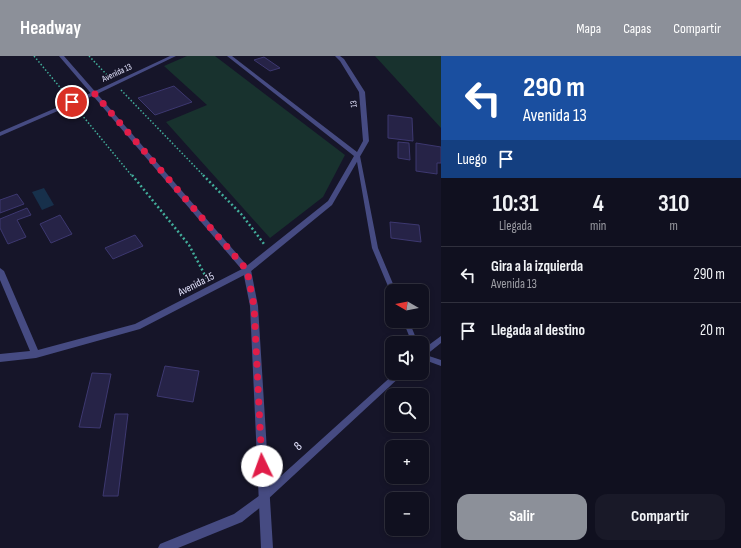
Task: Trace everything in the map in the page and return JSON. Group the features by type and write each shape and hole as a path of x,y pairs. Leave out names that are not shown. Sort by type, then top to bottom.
{"street":[{"path":"61,56 247,270 254,306 263,498 267,548"},
{"name":"Avenida 13","path":"0,134 174,56"},
{"path":"229,56 358,156"},
{"name":"13","path":"337,56 342,60 362,92 366,141 358,156"},
{"name":"Avenida 15","path":"0,358 36,354 137,327 247,270 330,203 358,156"},
{"path":"0,271 36,354"},
{"name":"8","path":"164,548 238,518 263,498"}],"lane":[{"path":"358,156 375,248 390,284"},
{"path":"429,349 441,339"},
{"path":"429,358 441,363"},
{"name":"8","path":"263,498 392,380"}],"path":[{"path":"34,56 189,245 211,289"},
{"path":"89,56 242,215 270,252"}],"green space":[{"path":"187,56 215,56 345,155 323,197 270,238 166,122 207,105 164,66"},
{"path":"375,56 441,56 441,128"}],"water":[{"path":"44,188 54,205 42,210 32,192"}],"building":[{"path":"264,57 280,68 270,71 254,60"},
{"path":"174,86 192,102 155,115 138,98"},
{"path":"388,115 412,118 413,141 388,138"},
{"path":"398,142 409,143 410,160 398,158"},
{"path":"416,143 441,147 441,163 437,163 437,174 416,171"},
{"path":"17,194 24,204 0,213 0,200"},
{"path":"27,208 31,215 17,220 26,237 8,244 0,228 0,219"},
{"path":"60,215 72,234 51,243 40,224"},
{"path":"390,222 419,225 421,242 391,238"},
{"path":"135,235 143,246 113,259 105,248"},
{"path":"165,366 199,371 193,402 157,396"},
{"path":"92,373 111,374 100,428 79,427"},
{"path":"115,414 128,414 118,496 103,496"}],"route":[{"path":"72,102 94,93 247,270 254,306 262,466"}]}
